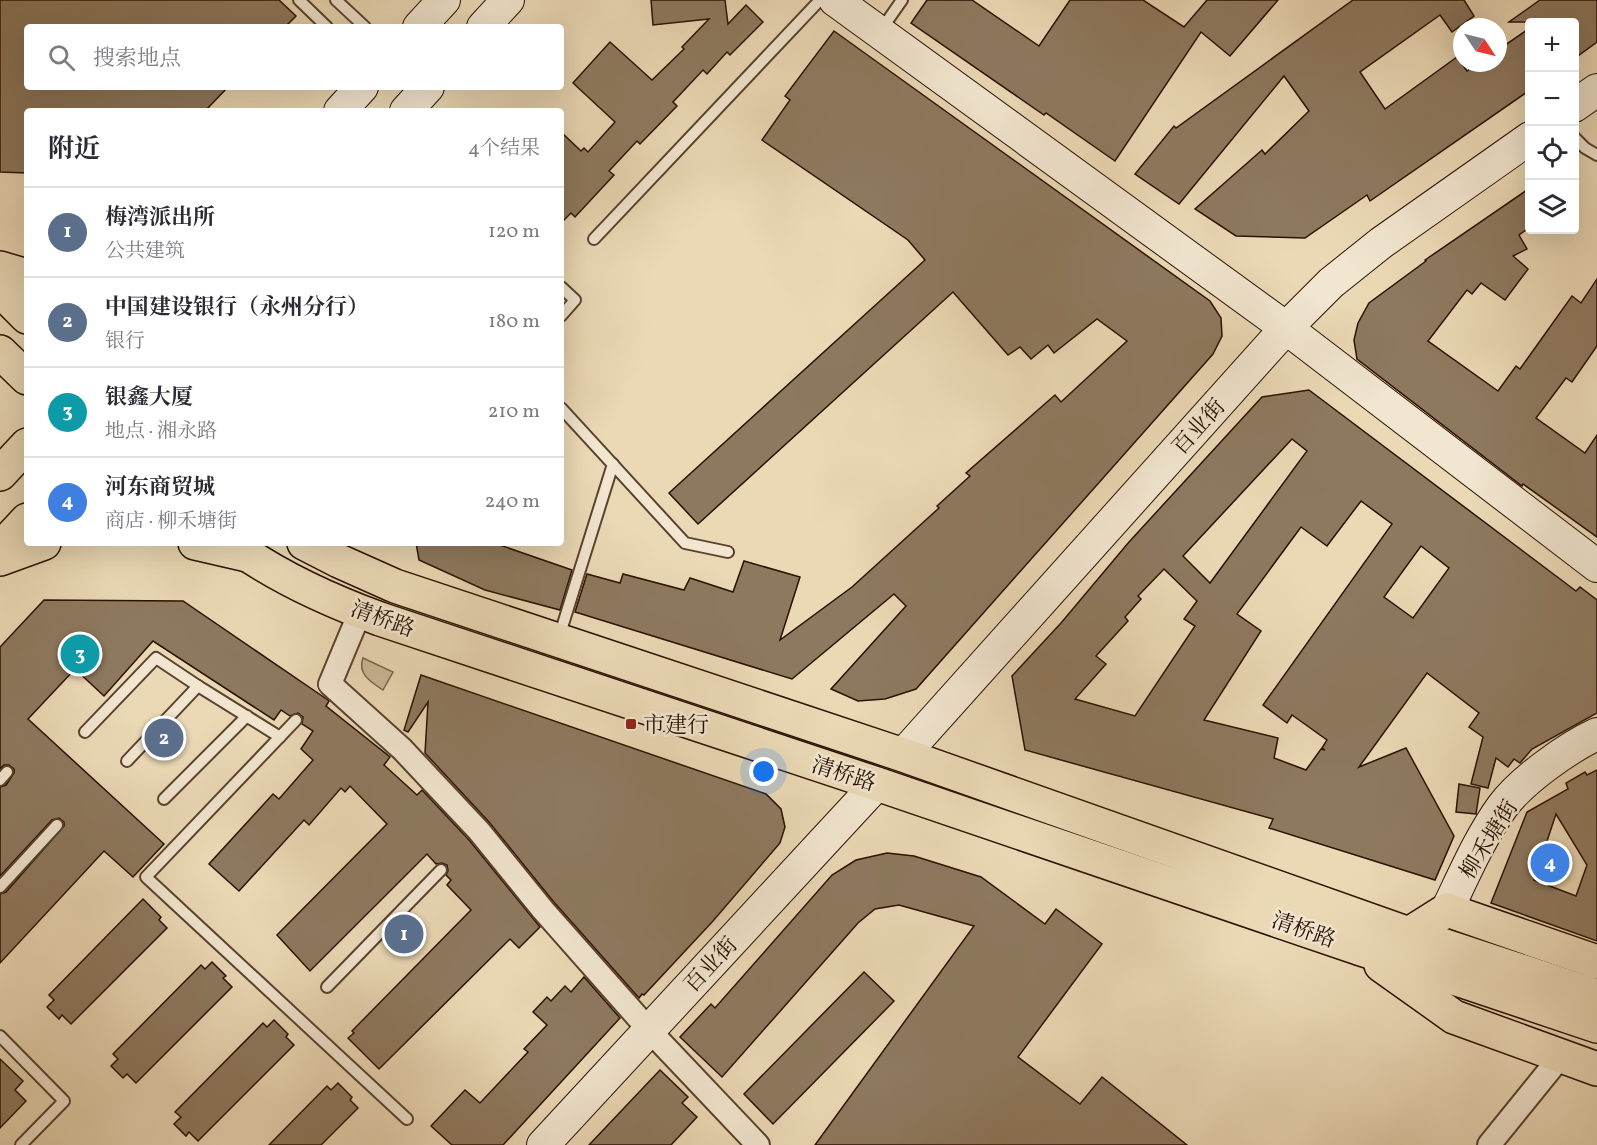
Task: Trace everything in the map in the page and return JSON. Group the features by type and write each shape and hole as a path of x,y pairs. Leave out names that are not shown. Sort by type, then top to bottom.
{"main road":[{"path":"0,268 24,275"},
{"path":"0,290 24,314"},
{"path":"0,352 24,375"},
{"path":"0,474 24,448"},
{"path":"0,549 24,523"},
{"path":"0,559 36,546"},
{"name":"清桥路","path":"310,546 396,586 903,754 1409,934 1463,966"},
{"name":"清桥路","path":"245,547 304,587 360,612 877,784 1358,948 1463,966"},
{"path":"1409,934 1447,910 1597,962"},
{"path":"1358,948 1454,1017 1597,1069"},
{"path":"1463,966 1597,996"},
{"path":"1463,966 1597,1026"}],"street":[{"path":"422,24 444,0"},
{"path":"486,24 508,0"},
{"path":"835,0 1286,328 1597,566"},
{"path":"343,108 359,90"},
{"path":"409,108 425,90"},
{"path":"1579,103 1597,90"},
{"name":"百业街","path":"903,754 1286,328 1331,283 1381,243 1525,142"},
{"path":"360,612 326,689 402,749 474,836 649,1030 758,1145"},
{"name":"柳禾塘街","path":"1447,910 1479,845 1503,806 1543,767 1597,734"},
{"name":"百业街","path":"543,1145 877,784"},
{"path":"1489,1145 1561,1056"}],"lane":[{"path":"299,0 324,24"},
{"path":"336,0 362,24"},
{"path":"594,239 820,0"},
{"path":"879,32 902,0"},
{"path":"1579,141 1597,155"},
{"path":"564,290 575,300 564,313"},
{"path":"564,411 684,543 728,552"},
{"path":"558,640 613,464"},
{"path":"84,732 156,658 280,737"},
{"path":"127,761 198,686"},
{"path":"164,799 247,716"},
{"path":"296,720 147,877 407,1119"},
{"path":"0,887 57,825"},
{"path":"327,987 441,870"},
{"path":"3,1044 64,1101 21,1145"}],"shaded area":[{"path":"363,658 393,672 383,690 370,681 364,673"}],"building":[{"path":"0,0 279,0 296,16 288,24 24,24 24,90 225,90 208,108 24,108 24,173 0,172"},
{"path":"651,0 725,0 728,24 746,5 763,22 730,55 727,52 707,74 703,70 673,102 677,106 640,144 637,141 609,171 614,175 575,217 571,213 564,220 564,135 581,151 584,148 588,152 615,122 573,83 610,42 652,80 684,49 682,47 709,19 653,25"},
{"path":"927,0 972,0 1039,46 1070,0 1143,0 1184,27 1207,0 1278,0 1230,56 1201,32 1115,161 911,23"},
{"path":"1353,0 1464,0 1474,16 1453,18 1452,32 1440,15 1360,72 1385,109 1453,60 1453,72 1507,72 1507,44 1525,31 1525,93 1370,201 1367,195 1305,238 1236,236 1195,209 1262,150 1265,154 1309,111 1284,76 1179,204 1135,174 1174,126 1176,128"},
{"path":"1540,0 1597,0 1597,42 1579,55 1579,18 1525,18 1525,22 1509,22"},
{"path":"834,31 1210,301 1221,318 1222,336 1213,354 916,689 885,699 858,701 831,689 906,606 894,594 792,679 575,612 587,574 620,583 623,574 684,590 690,578 733,592 744,561 800,577 780,640 852,587 939,508 937,506 970,476 966,473 1055,395 1061,402 1127,341 1097,319 1054,353 1048,345 1031,359 1020,347 1008,355 953,292 698,524 669,493 925,260 908,240 762,140 790,100 785,96"},
{"path":"1525,191 1525,231 1519,235 1527,249 1513,256 1528,269 1505,300 1481,283 1472,294 1467,290 1428,341 1498,391 1516,366 1520,369 1572,296 1581,303 1597,279 1597,346 1572,382 1566,378 1536,418 1585,453 1597,435 1597,537 1523,484 1522,486 1357,359 1354,340 1358,323 1369,303 1425,260"},
{"path":"1309,390 1576,591 1580,587 1597,600 1597,713 1532,749 1520,763 1514,759 1508,767 1496,758 1488,788 1471,784 1483,737 1469,727 1479,713 1427,673 1359,767 1406,748 1454,836 1435,880 1269,828 1273,819 1025,750 1012,676 1061,623 1129,542 1262,397","holes":["1292,439 1307,451 1210,583 1183,556","1361,501 1392,524 1263,705 1287,723 1292,715 1327,740 1322,748 1325,750 1321,749 1306,770 1274,758 1278,738 1204,720 1261,631 1237,614 1301,527 1327,546","1421,546 1449,568 1413,618 1384,597","1164,569 1197,601 1184,619 1195,626 1135,716 1075,699 1106,664 1096,656 1128,621 1125,617 1141,599 1138,596"]},
{"path":"417,546 503,546 572,570 560,610 485,590 419,560"},
{"path":"44,600 183,601 328,700 326,706 390,757 384,765 417,795 422,790 469,840 540,927 519,948 510,939 379,1069 348,1038 354,1033 352,1031 471,910 447,885 451,880 446,875 447,865 436,864 427,854 310,971 277,935 387,824 350,786 345,792 341,788 309,825 304,820 239,891 209,864 273,794 279,799 313,760 301,749 313,731 302,724 303,717 298,713 290,716 281,710 274,720 153,641 104,696 75,669 28,719 164,844 133,877 104,851 0,963 0,894 6,892 64,826 64,822 59,818 52,820 0,876 0,787 6,785 14,769 9,765 4,765 0,769 0,647"},
{"path":"421,675 766,794 781,809 785,827 780,843 713,921 639,998 553,901 489,822 425,753 428,702 408,732 404,730"},
{"path":"1597,770 1597,941 1491,903 1527,812 1568,789 1566,783 1585,772 1587,775","holes":["1556,814 1587,865 1576,896 1534,880"]},
{"path":"1459,784 1480,788 1476,814 1456,812"},
{"path":"887,853 914,856 981,877 1045,924 1056,909 1102,944 1018,1057 1080,1104 1102,1077 1187,1145 815,1145 974,926 899,905 875,909 858,923 722,1077 680,1037 711,1004 715,1008 832,875 856,860"},
{"path":"143,899 161,917 159,920 167,928 71,1024 62,1015 59,1019 47,1007 54,1000 49,995"},
{"path":"212,962 226,976 223,978 232,987 136,1083 127,1074 123,1078 111,1066 118,1059 113,1054 201,965 205,969"},
{"path":"864,972 894,1001 773,1124 744,1094"},
{"path":"584,977 620,1018 503,1145 452,1145 431,1126 465,1090 480,1103 528,1052 524,1049 547,1025 533,1012 547,997 551,1001 565,986 571,992"},
{"path":"274,1020 288,1034 286,1037 294,1045 198,1141 189,1132 186,1136 174,1124 181,1117 175,1112 263,1023 267,1027"},
{"path":"0,1059 23,1081 15,1090 26,1101 0,1128"},
{"path":"660,1070 688,1097 682,1103 697,1117 671,1145 589,1145"},
{"path":"338,1083 352,1097 350,1100 358,1108 321,1145 269,1145 327,1086 331,1090"}],"place":[{"name":"银鑫大厦","path":"80,654"},
{"name":"市建行","path":"631,724"},
{"name":"中国建设银行（永州分行）","path":"164,738"},
{"name":"河东商贸城","path":"1550,863"},
{"name":"梅湾派出所","path":"404,934"}]}
